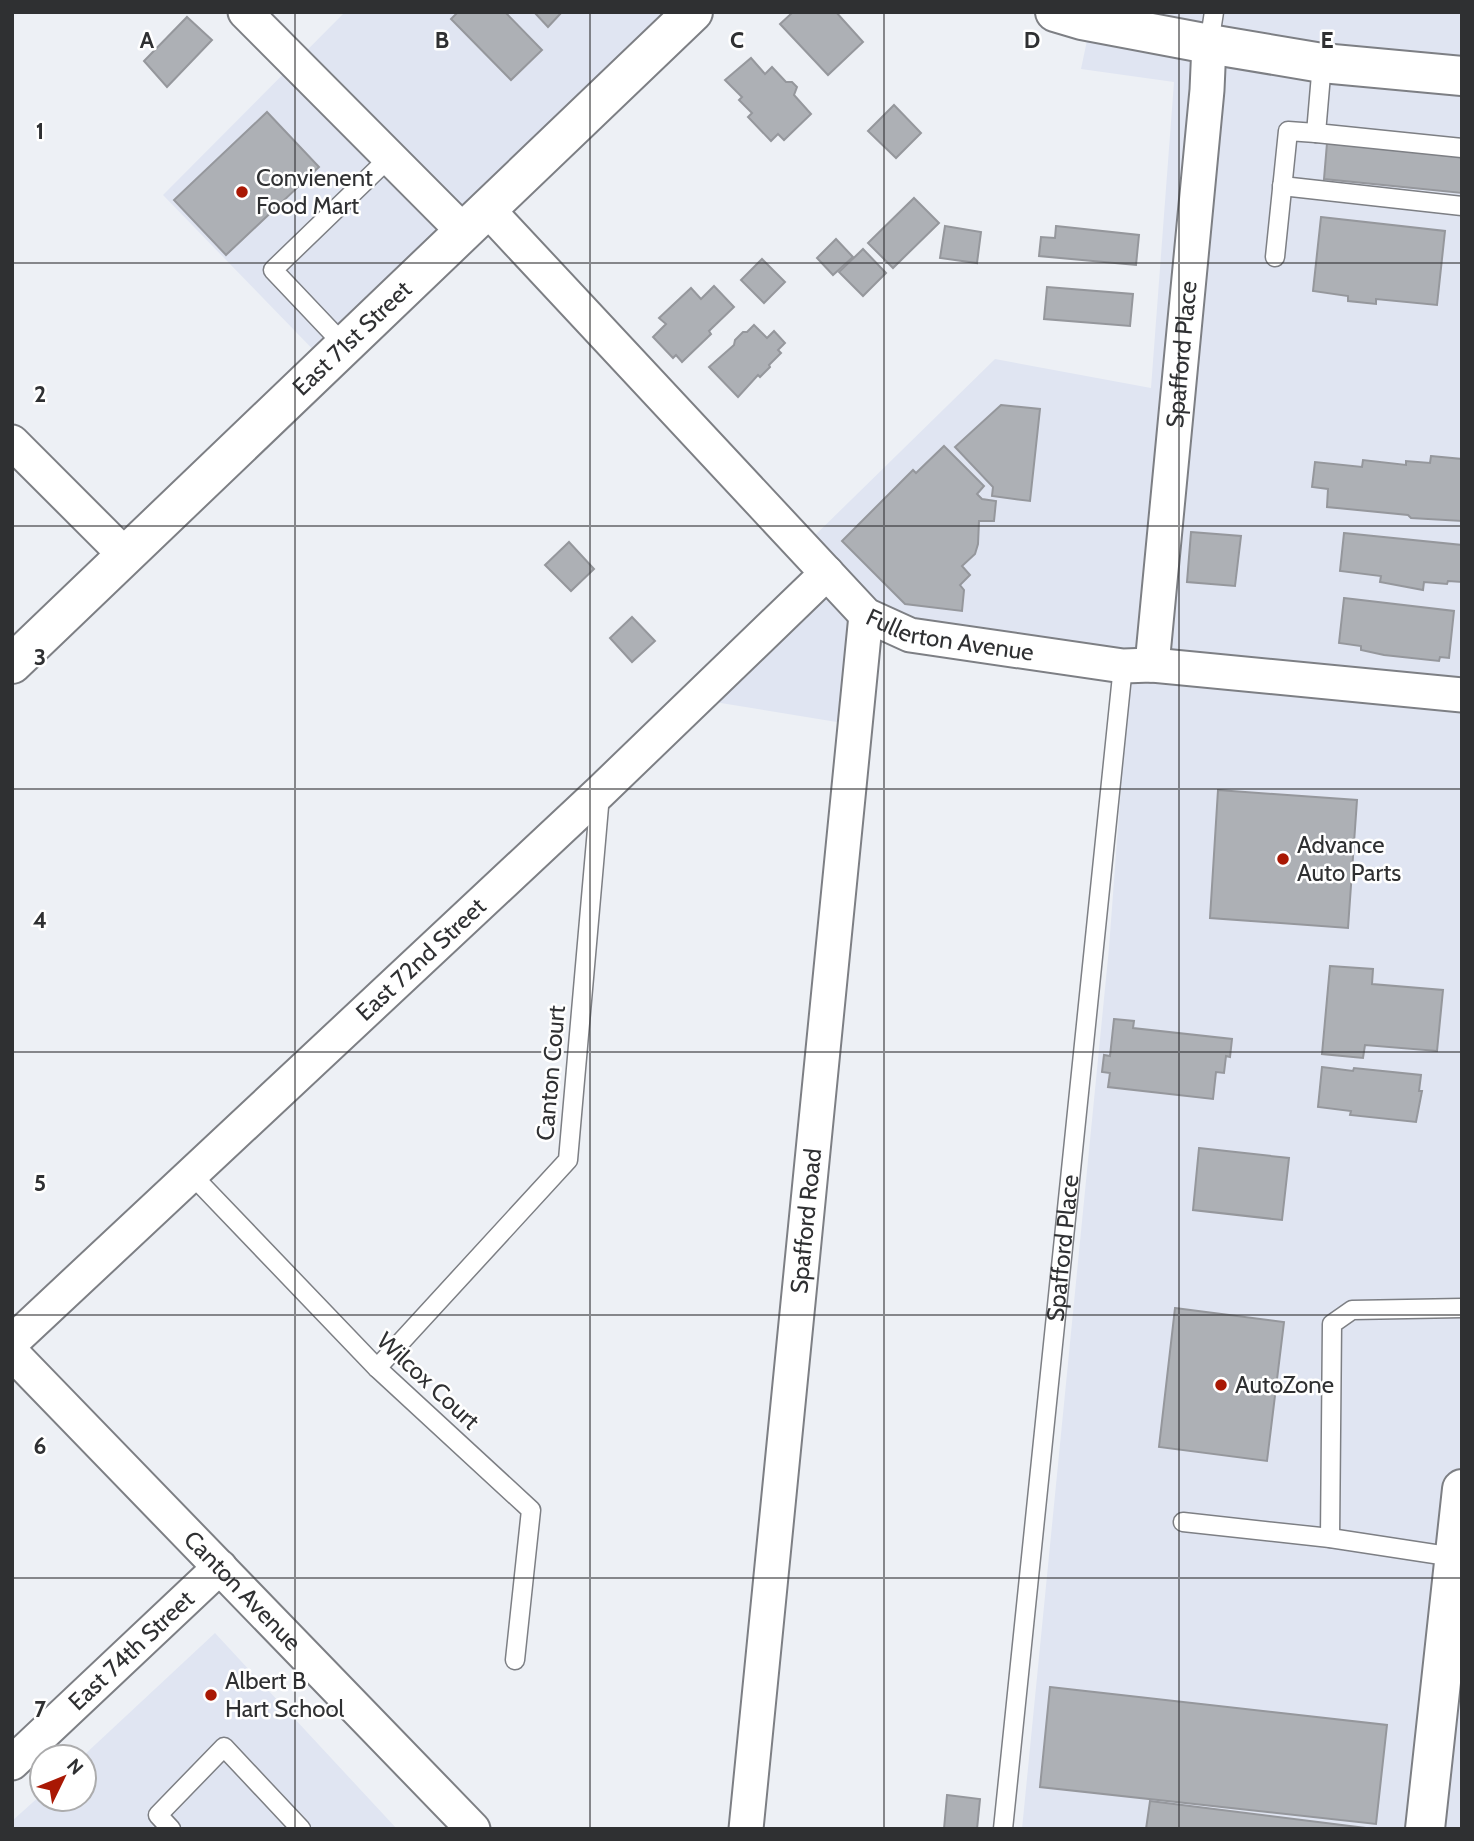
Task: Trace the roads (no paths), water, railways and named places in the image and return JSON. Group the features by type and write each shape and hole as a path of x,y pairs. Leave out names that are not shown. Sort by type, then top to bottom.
{"main road":[{"name":"East 71st Street","path":"12,664 477,222 693,12"},
{"path":"1055,12 1082,20 1212,28 1322,62 1462,76"},
{"path":"1425,1829 1462,1489"}],"street":[{"name":"Fullerton Avenue","path":"245,12 390,157 477,222 866,615 910,635 1137,666 1462,695"},
{"name":"Spafford Place","path":"1137,666 1207,90 1212,28"},
{"path":"12,442 126,556"},
{"name":"East 72nd Street","path":"12,1342 600,792 827,573"},
{"name":"Spafford Road","path":"746,1829 866,615"},
{"name":"Canton Avenue","path":"12,1353 473,1829"},
{"name":"East 74th Street","path":"12,1763 220,1567"}],"lane":[{"path":"1316,133 1322,62"},
{"path":"1275,257 1288,131 1316,133 1359,142 1454,150"},
{"path":"346,347 273,270 390,157"},
{"path":"1282,186 1355,188 1451,200"},
{"name":"Spafford Place","path":"1003,1829 1137,666"},
{"name":"Canton Court","path":"377,1367 568,1160 600,792"},
{"name":"Wilcox Court","path":"191,1174 377,1367 531,1510 515,1660"},
{"path":"1330,1538 1332,1324 1352,1310 1462,1308"},
{"path":"1183,1522 1330,1538 1454,1557"},
{"path":"171,1829 158,1815 224,1747 301,1829"}],"place":[{"name":"Convienent Food Mart","path":"242,192"},
{"name":"Advance Auto Parts","path":"1283,859"},
{"name":"AutoZone","path":"1221,1385"},
{"name":"Albert B Hart School","path":"211,1695"}]}
